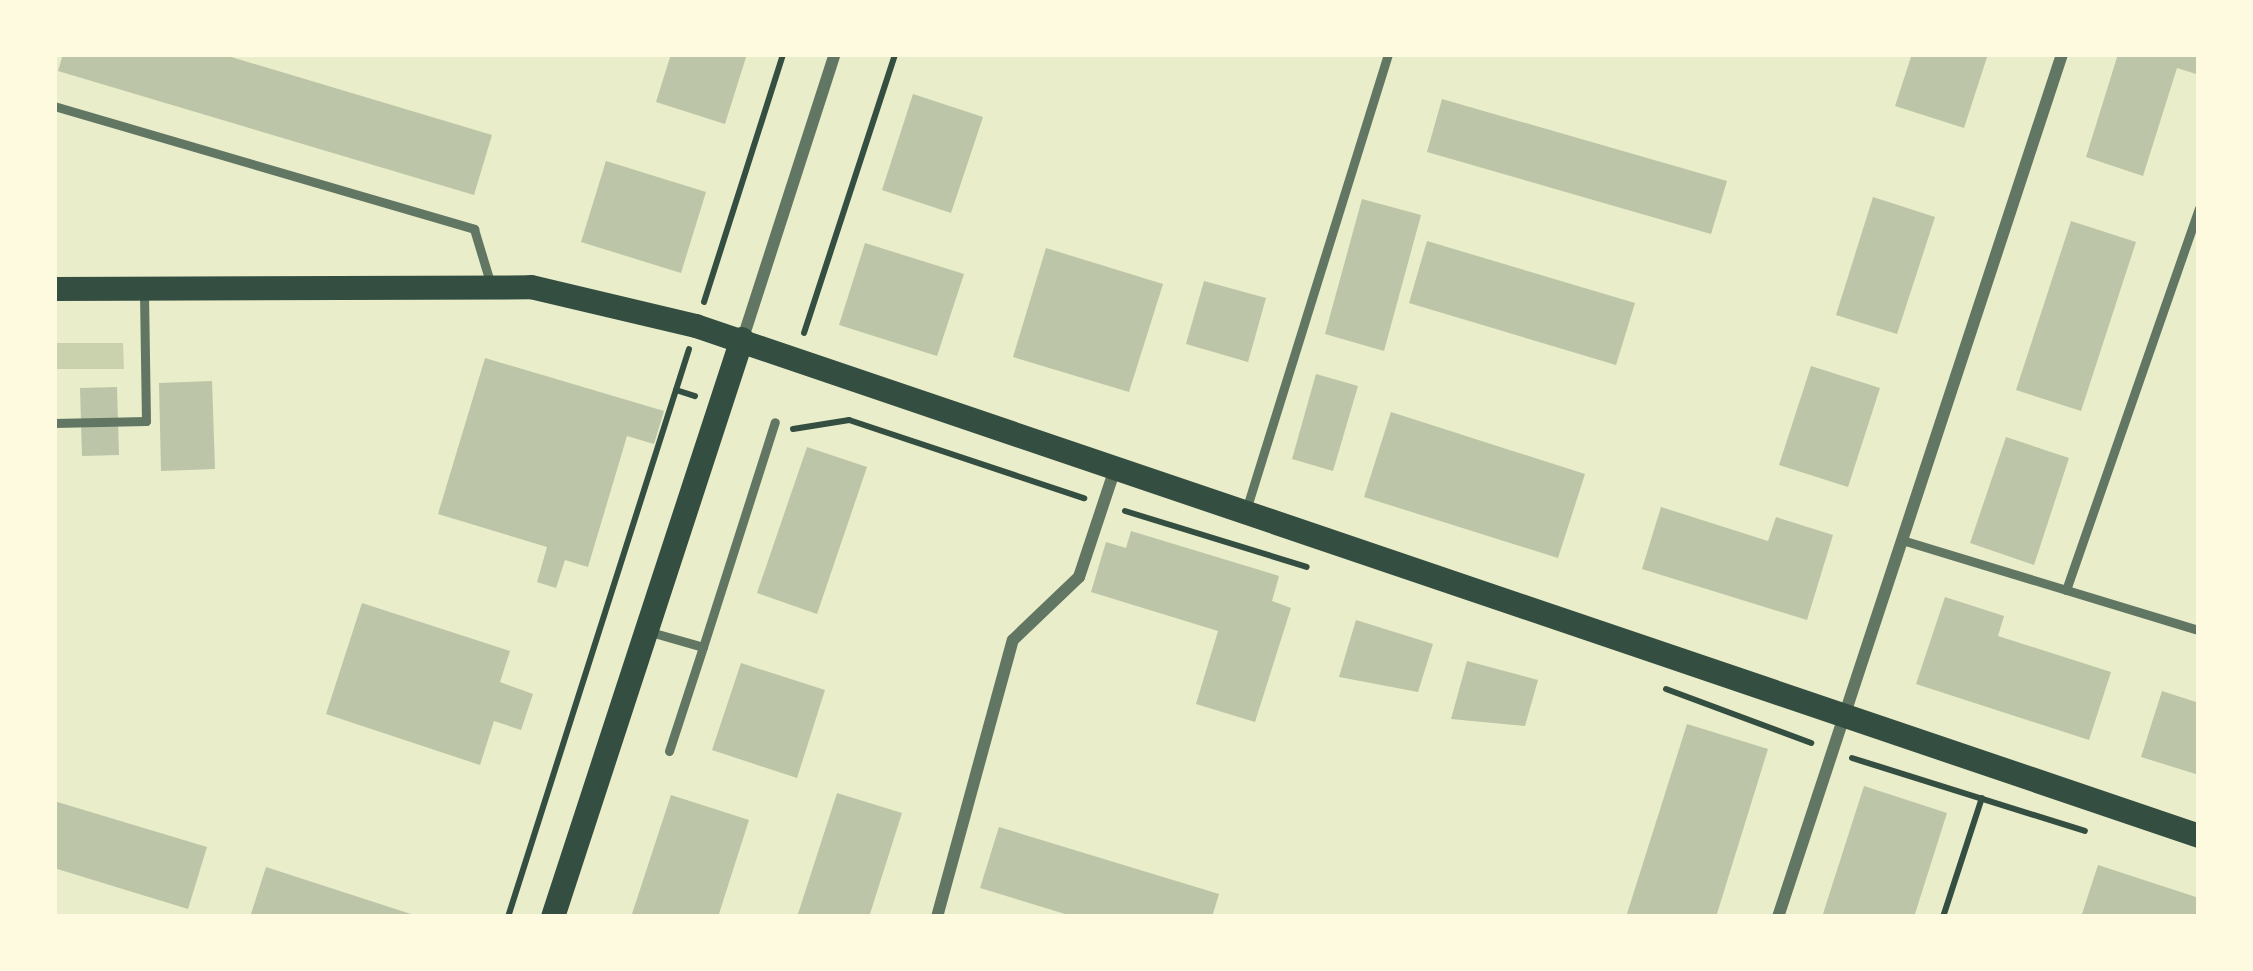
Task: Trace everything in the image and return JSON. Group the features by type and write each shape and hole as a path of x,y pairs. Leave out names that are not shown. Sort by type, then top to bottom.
{"main road":[{"path":"54,290 491,287 696,326 2199,836"},
{"path":"553,917 742,339"}],"street":[{"path":"742,339 835,54"},
{"path":"1778,917 2062,54"},
{"path":"937,917 1012,640 1079,577 1116,466"}],"lane":[{"path":"1246,510 1388,54"},
{"path":"54,106 474,229 491,287"},
{"path":"2066,590 2199,209"},
{"path":"54,423 146,421 144,289"},
{"path":"670,751 775,422"},
{"path":"1901,540 2199,630"},
{"path":"646,632 703,647"}],"path":[{"path":"508,917 783,54"},
{"path":"796,357 895,54"},
{"path":"775,422 798,431 849,420 1320,571"},
{"path":"1645,681 1831,751 2091,833"},
{"path":"1943,917 1982,798"}],"green space":[{"path":"54,343 123,343 124,369 54,369"}],"building":[{"path":"63,54 221,54 492,135 474,195 58,71"},
{"path":"671,54 747,54 725,124 656,102"},
{"path":"1912,54 1988,54 1964,128 1895,106"},
{"path":"2118,54 2199,54 2199,75 2177,68 2143,176 2086,157"},
{"path":"913,94 983,117 951,213 882,190"},
{"path":"1442,99 1727,181 1711,234 1427,152"},
{"path":"606,161 706,192 681,273 581,242"},
{"path":"1873,197 1935,217 1897,334 1836,315"},
{"path":"1362,199 1421,215 1384,351 1325,334"},
{"path":"2071,221 2136,242 2081,411 2016,390"},
{"path":"1427,241 1635,303 1616,365 1409,303"},
{"path":"865,243 964,274 937,356 839,325"},
{"path":"1046,248 1163,284 1129,392 1013,357"},
{"path":"1204,281 1266,298 1248,362 1186,344"},
{"path":"485,358 664,411 654,444 627,436 588,567 565,560 556,588 537,582 547,547 438,514"},
{"path":"1811,366 1880,388 1848,487 1779,465"},
{"path":"1316,374 1358,386 1333,471 1292,459"},
{"path":"212,381 215,469 161,471 159,383"},
{"path":"117,387 119,455 82,456 80,388"},
{"path":"1391,412 1585,474 1558,558 1364,497"},
{"path":"2006,437 2069,458 2034,565 1970,543"},
{"path":"807,447 867,467 817,614 757,593"},
{"path":"1661,507 1768,541 1776,517 1833,535 1807,620 1642,569"},
{"path":"1131,531 1279,576 1272,601 1291,608 1255,722 1196,704 1218,631 1091,592 1106,542 1126,548"},
{"path":"1945,597 2004,616 1998,636 2111,672 2089,740 1916,684"},
{"path":"362,603 510,651 500,682 533,694 521,730 494,721 480,765 326,714"},
{"path":"1356,620 1433,644 1418,692 1339,677"},
{"path":"1467,661 1538,680 1525,726 1451,719"},
{"path":"741,663 825,690 797,778 712,750"},
{"path":"2162,691 2199,703 2199,775 2141,757"},
{"path":"1687,724 1768,749 1716,917 1626,917"},
{"path":"1864,786 1947,813 1914,917 1822,917"},
{"path":"837,793 902,813 869,917 797,917"},
{"path":"671,795 749,820 718,917 631,917"},
{"path":"54,801 207,847 188,909 54,868"},
{"path":"999,827 1219,894 1212,917 1075,917 980,888"},
{"path":"2098,865 2199,898 2199,917 2082,914"},
{"path":"266,867 417,916 250,917"}]}
